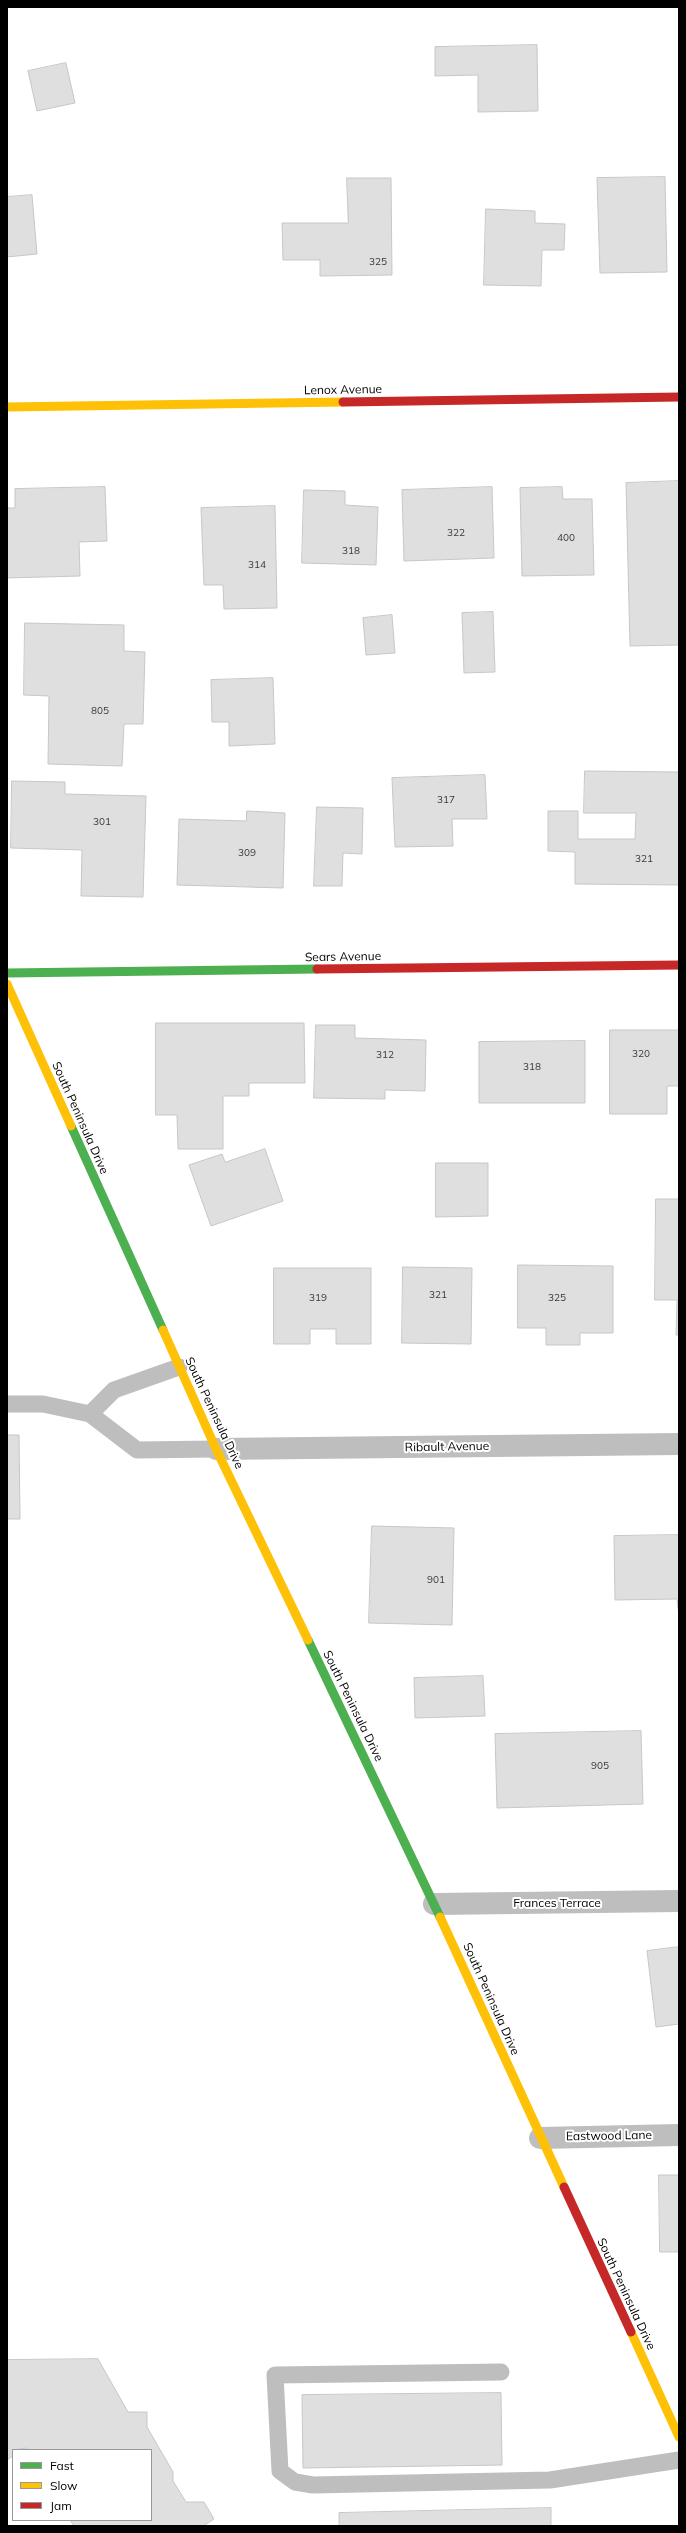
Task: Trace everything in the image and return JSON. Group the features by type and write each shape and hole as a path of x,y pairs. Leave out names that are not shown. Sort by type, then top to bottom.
{"main road":[{"name":"Lenox Avenue","path":"7,407 679,397"},
{"name":"Sears Avenue","path":"7,973 679,965"},
{"name":"South Peninsula Drive","path":"7,984 216,1449 434,1904 540,2138 679,2437"}],"street":[{"name":"Ribault Avenue","path":"216,1449 679,1444"},
{"name":"Frances Terrace","path":"434,1904 679,1902"},
{"name":"Eastwood Lane","path":"540,2138 679,2135"}],"lane":[{"path":"90,1414 114,1390 179,1367"},
{"path":"7,1404 43,1404 90,1414 137,1450 216,1449"},
{"path":"501,2372 275,2375 280,2471 294,2482 313,2485 550,2480 679,2460"}],"building":[{"path":"537,45 538,111 478,112 478,75 435,76 435,47"},
{"path":"66,63 75,103 37,111 28,71"},
{"path":"665,177 667,272 600,273 597,178"},
{"path":"347,178 391,178 392,275 320,276 320,260 283,260 282,223 348,223"},
{"path":"32,195 37,254 7,257 7,197"},
{"path":"486,209 535,211 535,223 565,224 564,250 542,250 541,286 484,285"},
{"path":"679,481 679,645 630,646 626,483"},
{"path":"105,487 107,541 79,542 80,576 7,578 7,508 15,508 15,489"},
{"path":"492,487 494,558 404,561 402,490"},
{"path":"562,487 563,499 592,499 594,575 522,576 520,488"},
{"path":"304,490 345,491 345,505 378,507 376,565 302,563"},
{"path":"275,506 277,608 224,609 223,585 204,585 201,508"},
{"path":"493,612 495,672 464,673 462,613"},
{"path":"392,615 395,653 366,655 363,618"},
{"path":"25,623 124,625 124,651 145,652 143,724 124,724 122,766 48,764 49,696 24,695"},
{"path":"273,678 275,744 229,746 229,722 212,722 211,680"},
{"path":"585,771 679,772 679,885 575,884 575,852 548,851 548,811 578,811 578,839 635,839 636,813 584,813"},
{"path":"485,775 487,819 452,819 453,846 395,847 392,778"},
{"path":"12,781 65,782 65,794 146,796 143,897 81,896 82,850 11,848"},
{"path":"317,807 363,808 362,854 343,853 342,886 314,886"},
{"path":"247,811 285,813 283,888 177,885 179,819 246,821"},
{"path":"156,1023 304,1023 305,1083 249,1083 249,1096 223,1096 223,1149 178,1149 177,1115 156,1115"},
{"path":"316,1025 355,1025 355,1038 426,1040 425,1091 385,1090 385,1099 314,1098"},
{"path":"610,1030 679,1030 679,1086 667,1086 667,1114 610,1114"},
{"path":"585,1041 585,1103 479,1103 479,1042"},
{"path":"265,1149 283,1201 211,1226 189,1165 222,1154 225,1162"},
{"path":"436,1163 488,1163 488,1216 436,1217"},
{"path":"656,1199 679,1199 679,1335 676,1335 677,1300 655,1300"},
{"path":"518,1265 613,1266 613,1333 580,1333 580,1345 546,1345 546,1328 518,1328"},
{"path":"403,1267 472,1268 471,1344 402,1343"},
{"path":"274,1268 371,1268 371,1344 336,1344 336,1329 310,1329 310,1344 274,1344"},
{"path":"7,1435 19,1435 20,1519 7,1519"},
{"path":"372,1526 454,1528 452,1625 369,1623"},
{"path":"679,1535 679,1616 677,1599 615,1600 614,1536"},
{"path":"483,1676 485,1716 415,1718 414,1678"},
{"path":"641,1731 643,1804 497,1808 495,1734"},
{"path":"679,1947 679,2024 656,2027 647,1951"},
{"path":"659,2175 679,2175 679,2252 660,2252"},
{"path":"98,2359 128,2412 147,2412 147,2427 173,2472 173,2481 186,2502 204,2502 214,2519 203,2526 74,2526 71,2521 152,2521 152,2449 12,2449 12,2457 7,2460 7,2360"},
{"path":"501,2393 502,2465 303,2468 302,2395"},
{"path":"551,2508 551,2526 339,2526 339,2513"}],"traffic: fast":[{"path":"7,973 317,969"},
{"path":"71,1126 163,1330"},
{"path":"308,1640 440,1917"}],"traffic: slow":[{"path":"7,407 343,402"},
{"path":"7,984 71,1126"},
{"path":"163,1330 216,1449 308,1640"},
{"path":"440,1917 564,2187"},
{"path":"631,2332 679,2437"}],"traffic: jam":[{"path":"343,402 679,397"},
{"path":"317,969 679,965"},
{"path":"564,2187 631,2332"}]}
